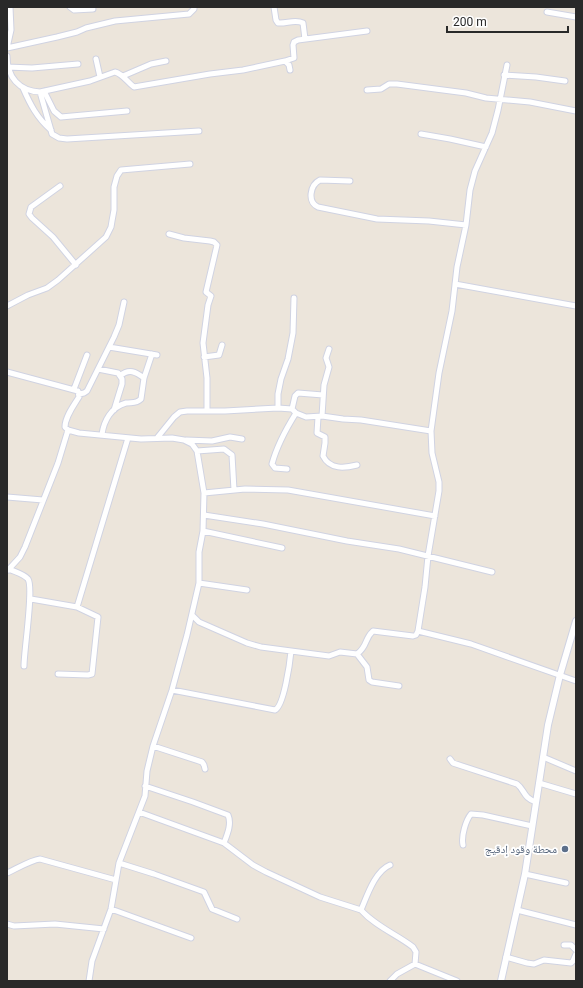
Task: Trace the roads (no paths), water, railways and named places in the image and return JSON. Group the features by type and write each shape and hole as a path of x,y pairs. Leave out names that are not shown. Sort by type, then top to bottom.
{"street":[{"path":"10,7 11,26 7,48 70,34 109,22 189,14 194,7"},
{"path":"70,7 74,10 93,9"},
{"path":"274,7 276,20 278,23 284,24 300,21 303,23 305,39"},
{"path":"547,12 576,17"},
{"path":"23,88 42,92 115,72 123,76 134,87 243,70 294,58 294,42 305,39 367,31"},
{"path":"7,56 7,67 15,81 23,88 32,108 40,120 52,131 55,136 67,140 199,131"},
{"path":"96,59 100,77"},
{"path":"123,76 151,64 166,61"},
{"path":"284,61 289,65 290,70"},
{"path":"7,67 32,68 78,64"},
{"path":"192,615 199,622 247,643 291,652 312,653 329,656 340,652 357,654 364,649 369,635 373,631 413,636 416,635 418,631 428,556 439,492 439,482 432,453 431,431 472,181 492,133 507,65"},
{"path":"504,75 565,81"},
{"path":"367,90 381,89 389,84 397,84 466,93 500,100 530,102 576,111"},
{"path":"42,92 54,111 61,117 127,111"},
{"path":"42,92 52,131"},
{"path":"421,134 486,147"},
{"path":"7,306 28,295 47,288 76,265 106,237 111,227 114,210 113,192 118,172 121,170 190,164"},
{"path":"350,181 320,180 312,186 311,200 314,205 318,207 377,219 429,221 466,225"},
{"path":"60,186 31,207 29,214 53,237 76,265"},
{"path":"169,234 184,238 210,241 217,245 206,292 211,296 204,329 204,356 208,378 207,411"},
{"path":"455,284 576,306"},
{"path":"278,408 278,394 281,378 288,359 293,333 294,298"},
{"path":"79,394 87,391 98,369 119,325 124,302"},
{"path":"204,356 219,355 222,345"},
{"path":"102,434 108,415 126,403 136,403 141,399 144,378 154,355 108,347"},
{"path":"330,349 326,358 329,366 324,385 317,433 325,437 323,456 326,461 334,466 343,468 357,465"},
{"path":"74,389 87,355"},
{"path":"98,369 118,373 122,379 122,384 114,410"},
{"path":"120,376 126,372 132,371 144,378"},
{"path":"7,372 74,389 78,391 79,394"},
{"path":"292,409 295,396 298,393 323,395"},
{"path":"79,394 79,397 65,423 65,427 68,430 79,433 102,434 141,439 172,438 184,440 219,440 230,437 242,439"},
{"path":"157,438 180,412 278,408 292,409 296,413 306,417 320,416 361,420 431,431"},
{"path":"287,470 275,468 272,464 280,441 296,413"},
{"path":"8,570 20,557 25,547 58,463 68,430"},
{"path":"77,607 128,438"},
{"path":"88,981 92,961 111,908 119,863 127,839 145,796 147,771 153,746 172,690 199,583 199,552 204,515 204,493 197,451 192,444 184,440"},
{"path":"219,440 224,448 232,455 234,490"},
{"path":"197,451 224,448"},
{"path":"204,493 258,489 288,490 435,516"},
{"path":"7,497 43,500"},
{"path":"204,515 263,524 347,541 399,549 492,572"},
{"path":"202,532 282,548"},
{"path":"7,563 8,570"},
{"path":"8,570 25,576 29,580 31,599 25,643 24,666"},
{"path":"199,583 247,590"},
{"path":"31,599 77,607 98,617 93,672 88,675 58,674"},
{"path":"501,981 525,874 548,725 560,675 576,621"},
{"path":"418,631 470,644 576,681"},
{"path":"172,690 275,710 280,707 283,698 291,652"},
{"path":"357,654 367,667 369,680 372,682 399,686"},
{"path":"153,746 202,762 205,769"},
{"path":"543,757 576,771"},
{"path":"450,759 453,763 517,784 526,797 536,802"},
{"path":"538,783 576,794"},
{"path":"145,786 228,815 228,831 224,843"},
{"path":"139,812 224,843 253,865 266,872 320,897 361,910 376,924 413,948 416,952 416,964"},
{"path":"463,844 466,823 471,814 532,826"},
{"path":"7,873 40,859 116,880"},
{"path":"119,863 204,892 212,909 237,920"},
{"path":"361,910 378,874 384,867 390,865"},
{"path":"525,874 566,882"},
{"path":"111,908 191,938"},
{"path":"517,910 576,925"},
{"path":"7,924 14,926 56,924 104,929"},
{"path":"564,945 571,945 576,950"},
{"path":"506,957 534,964 544,960 567,963 573,961 576,954"},
{"path":"390,981 397,974 416,964"},
{"path":"416,964 457,981"}],"place":[{"name":"محطة وقود إدقيج","path":"565,849"}]}
